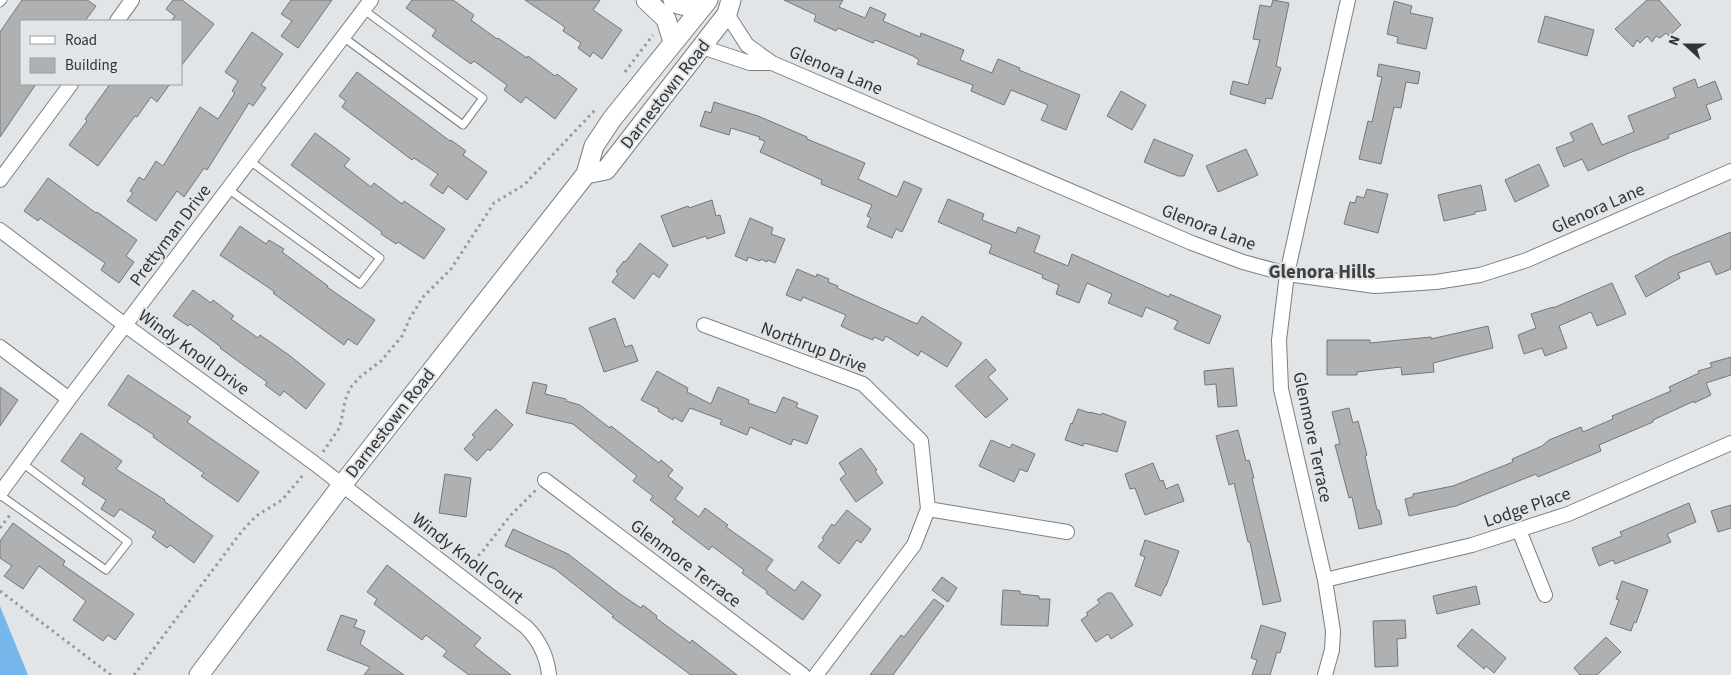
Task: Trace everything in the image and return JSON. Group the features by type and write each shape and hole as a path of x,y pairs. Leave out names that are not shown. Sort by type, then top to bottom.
{"main road":[{"path":"646,0 666,19 673,42"},
{"path":"673,0 678,4 704,5"},
{"name":"Darnestown Road","path":"199,675 342,485 586,174 594,146 612,118 704,5"},
{"name":"Darnestown Road","path":"586,174 606,170 702,47 729,7"},
{"path":"634,92 660,78 676,64 702,47"}],"street":[{"path":"118,20 132,0"},
{"name":"Glenmore Terrace","path":"1325,675 1332,650 1333,631 1325,580 1281,389 1279,340 1287,274 1348,0"},
{"name":"Prettyman Drive","path":"0,494 69,398 368,5"},
{"name":"Glenora Lane","path":"729,7 747,45 772,63 1192,243 1243,262 1287,274 1375,286 1436,282 1480,275 1527,260 1731,170"},
{"name":"Glenora Lane","path":"702,47 750,63 772,63"},
{"path":"0,180 70,85"},
{"name":"Windy Knoll Drive","path":"0,230 125,325 314,462 342,485"},
{"name":"Northrup Drive","path":"704,325 863,384 921,441 928,509 914,545 816,675"},
{"path":"0,348 69,398"},
{"name":"Lodge Place","path":"1325,580 1472,544 1568,514 1731,443"},
{"name":"Glenmore Terrace","path":"545,480 803,675"},
{"name":"Windy Knoll Court","path":"342,485 526,627 536,638 548,663 549,675"},
{"path":"928,509 1067,532"},
{"path":"1519,530 1545,595"}],"lane":[{"path":"343,37 463,125 483,98 368,5"},
{"path":"228,189 360,284 380,258 250,161"},
{"path":"0,494 106,570 128,542 22,463"}],"path":[{"path":"622,76 654,32"},
{"path":"134,675 242,531 256,516 282,500 327,447 340,428 345,401 350,388 360,377 381,361 402,336 423,297 451,269 494,204 524,186 599,105"},
{"path":"459,574 474,561 510,516 545,480"},
{"path":"0,591 111,675"}],"water":[{"path":"0,606 28,675 0,675"}],"building":[{"path":"22,0 87,0 96,6 86,20 20,20 20,85 35,85 0,137 0,32"},
{"path":"173,0 182,0 214,24 182,65 182,20 172,20 175,16 166,9"},
{"path":"291,0 332,0 298,48 281,36 292,21 281,14"},
{"path":"412,0 453,0 474,15 471,20 497,39 527,58 528,56 555,76 557,74 577,89 555,119 526,97 521,103 504,90 507,85 474,61 471,64 432,36 436,30 406,8"},
{"path":"525,0 600,0 593,10 622,30 602,59 593,52 590,57 578,48 581,43 563,31 565,27"},
{"path":"784,0 843,0 839,7 865,18 870,7 886,14 883,21 920,37 921,33 964,50 960,60 992,73 998,59 1020,68 1019,70 1080,95 1066,130 1041,120 1048,105 1011,90 1004,105 971,91 973,85 917,64 919,60 913,56 875,40 873,43 838,28 836,31 814,21 816,15"},
{"path":"1273,0 1289,3 1276,66 1281,68 1272,99 1266,98 1265,104 1230,94 1233,81 1248,85 1260,40 1253,39 1260,5 1271,7"},
{"path":"1647,0 1659,0 1681,25 1669,36 1666,33 1660,38 1656,36 1652,42 1647,36 1640,43 1637,40 1633,47 1615,29"},
{"path":"1394,1 1412,6 1410,13 1433,18 1426,49 1397,43 1398,37 1387,34"},
{"path":"1545,16 1594,30 1587,56 1538,42"},
{"path":"252,32 283,54 261,85 266,88 253,106 249,103 207,170 204,168 184,197 177,191 156,221 127,201 133,193 130,191 139,177 144,180 156,161 163,166 200,107 218,119 235,93 232,91 238,81 225,72"},
{"path":"1379,64 1420,72 1418,84 1406,82 1401,108 1394,107 1381,164 1359,159 1368,121 1372,122 1382,77 1377,76"},
{"path":"357,72 466,151 463,155 487,172 467,200 448,186 443,194 430,185 438,174 414,158 412,160 342,107 346,101 339,96"},
{"path":"1695,79 1698,88 1715,81 1722,99 1706,105 1711,119 1668,135 1669,138 1588,171 1582,159 1564,167 1556,148 1574,141 1570,133 1592,123 1602,145 1634,132 1628,116 1676,97 1673,88"},
{"path":"109,85 169,85 157,102 151,97 98,166 69,145 87,121 85,119"},
{"path":"1121,91 1146,105 1132,130 1107,116"},
{"path":"714,102 758,116 865,163 858,179 897,197 904,181 922,189 902,232 896,229 892,238 867,227 871,218 867,216 872,205 821,184 822,180 760,152 765,141 759,139 760,137 731,128 729,135 700,126 705,111 711,113"},
{"path":"315,133 350,159 344,166 371,187 374,183 402,204 404,201 445,229 424,259 398,242 396,244 381,234 382,232 291,165"},
{"path":"1154,139 1193,155 1184,176 1178,176 1144,162"},
{"path":"1246,149 1258,175 1218,192 1206,166"},
{"path":"1539,164 1549,186 1515,202 1505,180"},
{"path":"48,178 137,240 126,256 134,262 119,283 101,270 105,263 40,218 38,221 24,211"},
{"path":"1481,185 1486,210 1444,221 1438,195"},
{"path":"1367,189 1388,194 1378,233 1344,224 1350,202 1355,203 1357,196 1364,198"},
{"path":"948,199 984,214 982,220 1016,233 1018,227 1040,236 1034,252 1068,266 1072,254 1169,297 1170,294 1221,316 1209,344 1174,329 1178,321 1146,307 1142,317 1108,303 1112,294 1087,283 1079,303 1056,294 1059,285 1042,278 1043,275 989,253 992,245 938,222"},
{"path":"712,200 716,216 720,215 725,233 707,239 706,236 673,247 661,216"},
{"path":"750,218 773,228 771,234 785,239 775,263 748,257 747,261 735,256"},
{"path":"240,226 266,244 269,240 284,249 282,252 327,287 375,320 357,345 348,339 344,345 273,293 275,292 220,255"},
{"path":"1731,232 1731,269 1716,275 1710,261 1678,273 1680,278 1646,297 1635,276 1670,257"},
{"path":"640,243 668,265 659,278 653,273 634,299 612,282 618,274 616,271"},
{"path":"797,269 816,277 817,274 829,279 828,282 838,286 837,288 917,324 922,316 962,343 947,367 921,351 918,356 886,336 883,341 874,337 873,340 858,334 841,326 846,315 803,297 801,301 786,295"},
{"path":"1612,283 1626,314 1597,326 1591,312 1559,326 1567,348 1545,356 1542,348 1524,354 1518,335 1536,328 1531,314 1553,308"},
{"path":"193,290 211,303 213,300 234,316 231,319 258,338 260,335 289,355 325,384 306,409 284,391 280,396 265,385 267,382 221,347 190,324 188,326 173,316"},
{"path":"615,318 625,347 632,345 638,361 604,372 589,328"},
{"path":"1488,326 1493,348 1433,363 1434,372 1402,375 1401,367 1357,372 1357,375 1327,375 1327,340 1370,340 1370,343 1431,337 1431,339"},
{"path":"1731,357 1731,375 1706,383 1711,395 1599,445 1601,451 1538,477 1536,474 1456,506 1409,516 1405,499 1413,497 1413,494 1453,486 1513,462 1512,459 1542,446 1549,440 1581,427 1583,432 1613,419 1612,416 1671,391 1669,387 1699,373 1698,371 1712,367 1710,363"},
{"path":"986,359 996,370 988,377 1008,399 986,418 955,386"},
{"path":"1233,368 1237,406 1218,407 1216,384 1205,385 1204,371"},
{"path":"657,371 688,388 687,392 711,404 718,387 749,400 748,403 776,413 783,397 798,403 796,407 818,416 807,444 793,439 791,445 750,427 747,435 720,424 722,420 690,408 682,422 674,417 673,420 658,411 659,409 641,400"},
{"path":"128,375 191,417 187,422 259,472 238,502 201,476 204,473 153,437 154,435 108,405"},
{"path":"533,382 547,385 545,394 566,399 566,401 580,405 659,463 661,460 673,470 668,476 683,488 675,499 699,517 705,508 728,525 726,527 773,560 766,570 795,591 802,581 821,595 803,620 766,593 767,591 742,573 744,570 712,546 709,550 672,522 675,519 650,500 653,496 633,481 637,476 573,424 526,413"},
{"path":"0,387 18,400 0,426"},
{"path":"1349,408 1353,423 1358,421 1367,455 1365,456 1377,510 1379,510 1382,524 1359,529 1352,497 1349,498 1335,445 1340,444 1332,412"},
{"path":"496,409 513,425 490,451 488,449 477,461 464,449 475,437 472,435"},
{"path":"1078,409 1101,415 1102,413 1126,422 1117,452 1084,443 1083,446 1065,440"},
{"path":"1238,430 1246,461 1249,460 1254,478 1252,478 1281,601 1263,605 1250,542 1248,542 1234,483 1229,485 1216,436"},
{"path":"81,433 122,461 116,469 165,500 213,536 194,563 170,545 167,548 152,537 156,532 120,509 114,517 101,509 106,500 82,484 85,478 61,461"},
{"path":"991,440 1010,448 1012,444 1035,454 1027,472 1020,469 1014,482 979,466"},
{"path":"861,448 877,470 875,471 883,483 856,502 840,479 846,474 839,463"},
{"path":"1153,463 1160,481 1163,480 1166,489 1178,484 1184,501 1145,515 1135,488 1130,489 1125,474"},
{"path":"445,474 471,478 466,517 439,513"},
{"path":"1689,503 1696,522 1667,534 1671,542 1615,564 1613,560 1599,566 1592,548 1622,536 1620,532"},
{"path":"1731,505 1731,528 1718,532 1711,511"},
{"path":"847,510 871,529 861,543 857,540 839,564 818,547 832,524 834,526"},
{"path":"13,523 65,561 63,565 134,614 115,640 108,635 103,641 73,620 86,601 39,566 23,589 4,576 12,566 0,558 0,541"},
{"path":"513,529 568,554 620,594 641,608 643,605 657,616 656,618 690,643 692,640 737,675 691,675 612,617 614,616 555,569 505,546"},
{"path":"1145,540 1179,551 1161,596 1135,586 1145,557 1140,555"},
{"path":"387,565 481,638 474,646 511,675 469,675 443,656 447,651 426,635 422,640 374,604 377,599 367,592"},
{"path":"942,577 957,588 948,602 932,590"},
{"path":"1622,581 1648,590 1636,623 1634,622 1631,631 1610,624 1619,600 1616,599"},
{"path":"1476,586 1480,604 1437,614 1433,596"},
{"path":"1003,590 1020,591 1020,594 1039,596 1039,599 1050,599 1048,626 1001,625"},
{"path":"1107,593 1112,593 1133,625 1111,639 1108,634 1096,642 1081,620 1088,615 1086,613 1100,603 1097,600"},
{"path":"934,599 944,606 893,675 870,675 901,635 904,637"},
{"path":"341,615 357,620 354,627 365,631 360,644 404,675 364,675 370,667 327,650"},
{"path":"1405,620 1406,638 1397,639 1398,666 1375,667 1373,621"},
{"path":"1261,625 1286,633 1280,653 1277,652 1270,675 1252,675 1257,660 1251,658"},
{"path":"1472,629 1506,658 1494,673 1486,666 1484,669 1457,646"},
{"path":"1606,637 1621,652 1597,675 1580,675 1574,668"}],"district":[{"name":"Glenora Hills","path":"1322,271"}]}
